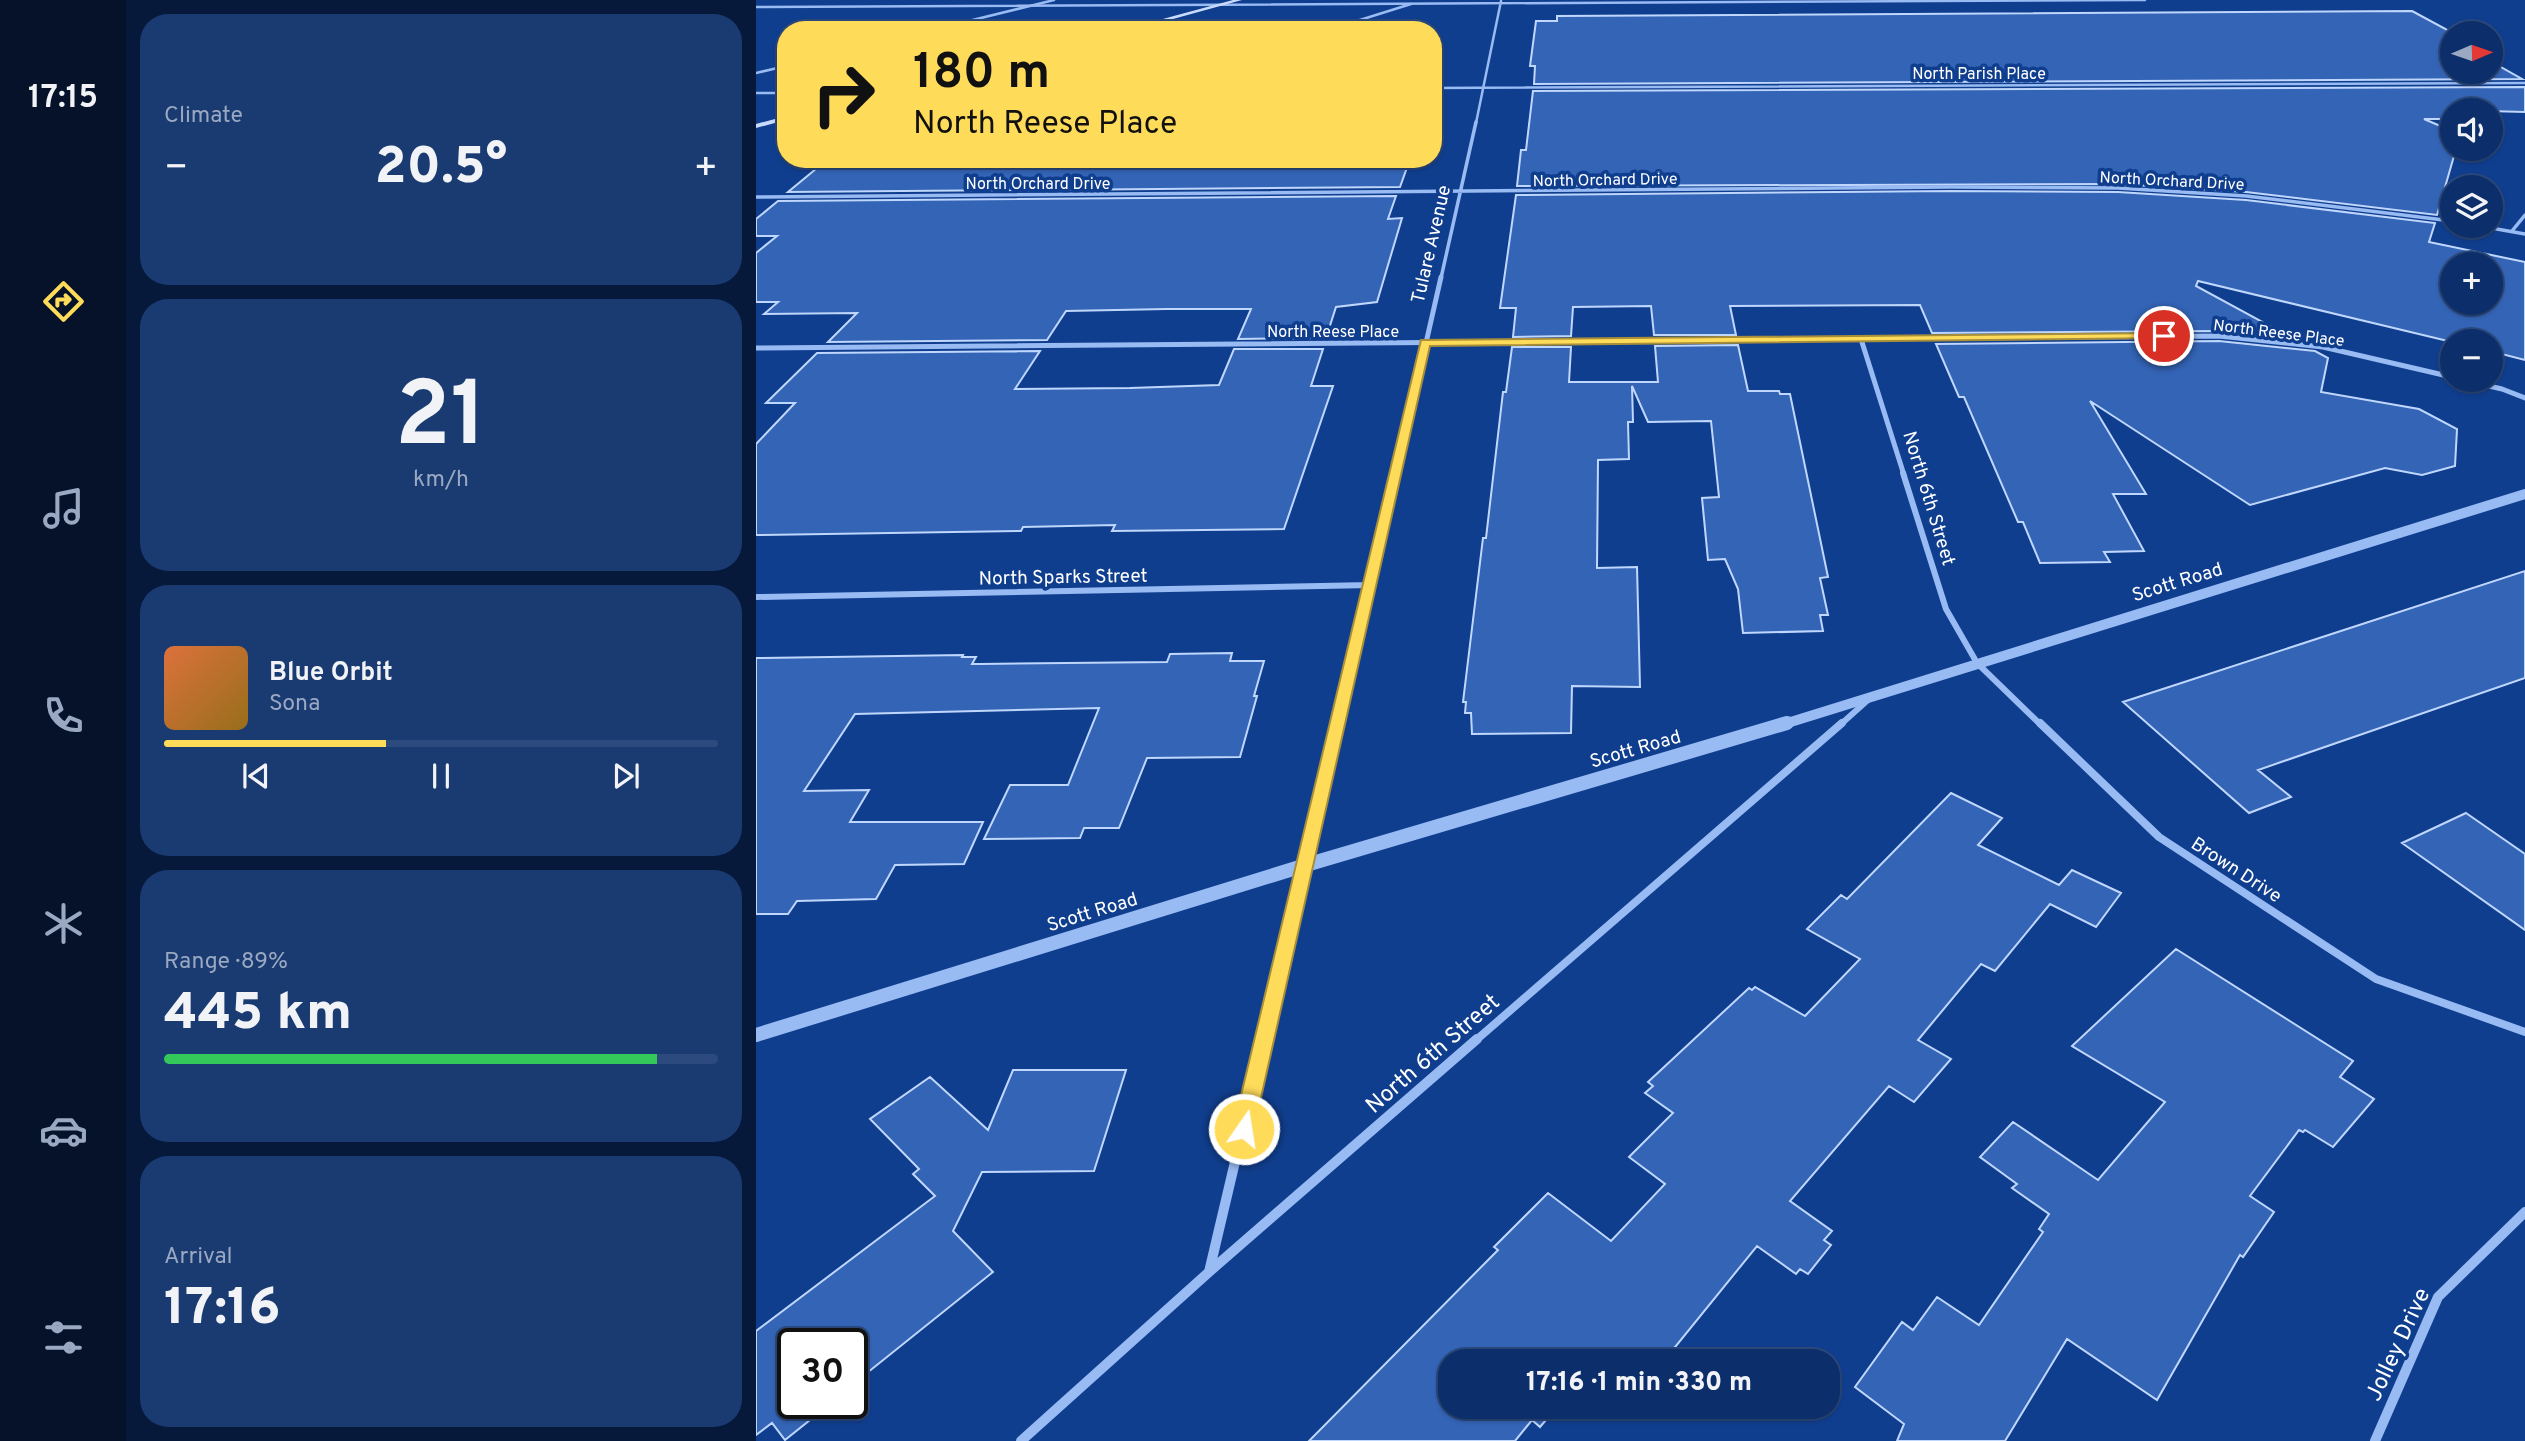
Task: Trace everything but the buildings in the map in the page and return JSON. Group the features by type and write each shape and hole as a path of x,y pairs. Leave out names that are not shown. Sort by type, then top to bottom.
{"main road":[{"path":"1159,21 1240,0"},
{"path":"756,126 777,120"}],"street":[{"path":"756,7 2146,0"},
{"name":"Tulare Avenue","path":"1209,1272 1371,585 1484,87 1500,2"},
{"name":"North Parish Place","path":"1442,88 2525,83"},
{"path":"756,93 777,93"},
{"name":"North Orchard Drive","path":"756,197 2118,188 2246,196 2440,220"},
{"path":"2512,231 2525,215"},
{"path":"2503,230 2525,234"},
{"name":"North Reese Place","path":"756,348 2219,336 2323,347 2440,374"},
{"name":"North 6th Street","path":"1861,339 1946,609 1977,663"},
{"path":"2503,392 2525,398"},
{"name":"Scott Road","path":"756,1035 1306,865 1871,698 2525,494"},
{"name":"North Sparks Street","path":"756,597 1371,585"},
{"name":"Brown Drive","path":"1977,663 2159,837 2376,979 2525,1032"},
{"name":"North 6th Street","path":"1021,1441 1209,1272 1871,698"},
{"name":"Jolley Drive","path":"2375,1441 2438,1297 2525,1212"}],"lane":[{"path":"968,21 1054,0"},
{"path":"1357,21 1411,4"},
{"path":"756,73 777,68"}],"route":[{"path":"1244,1129 1425,343 2164,336"}]}
